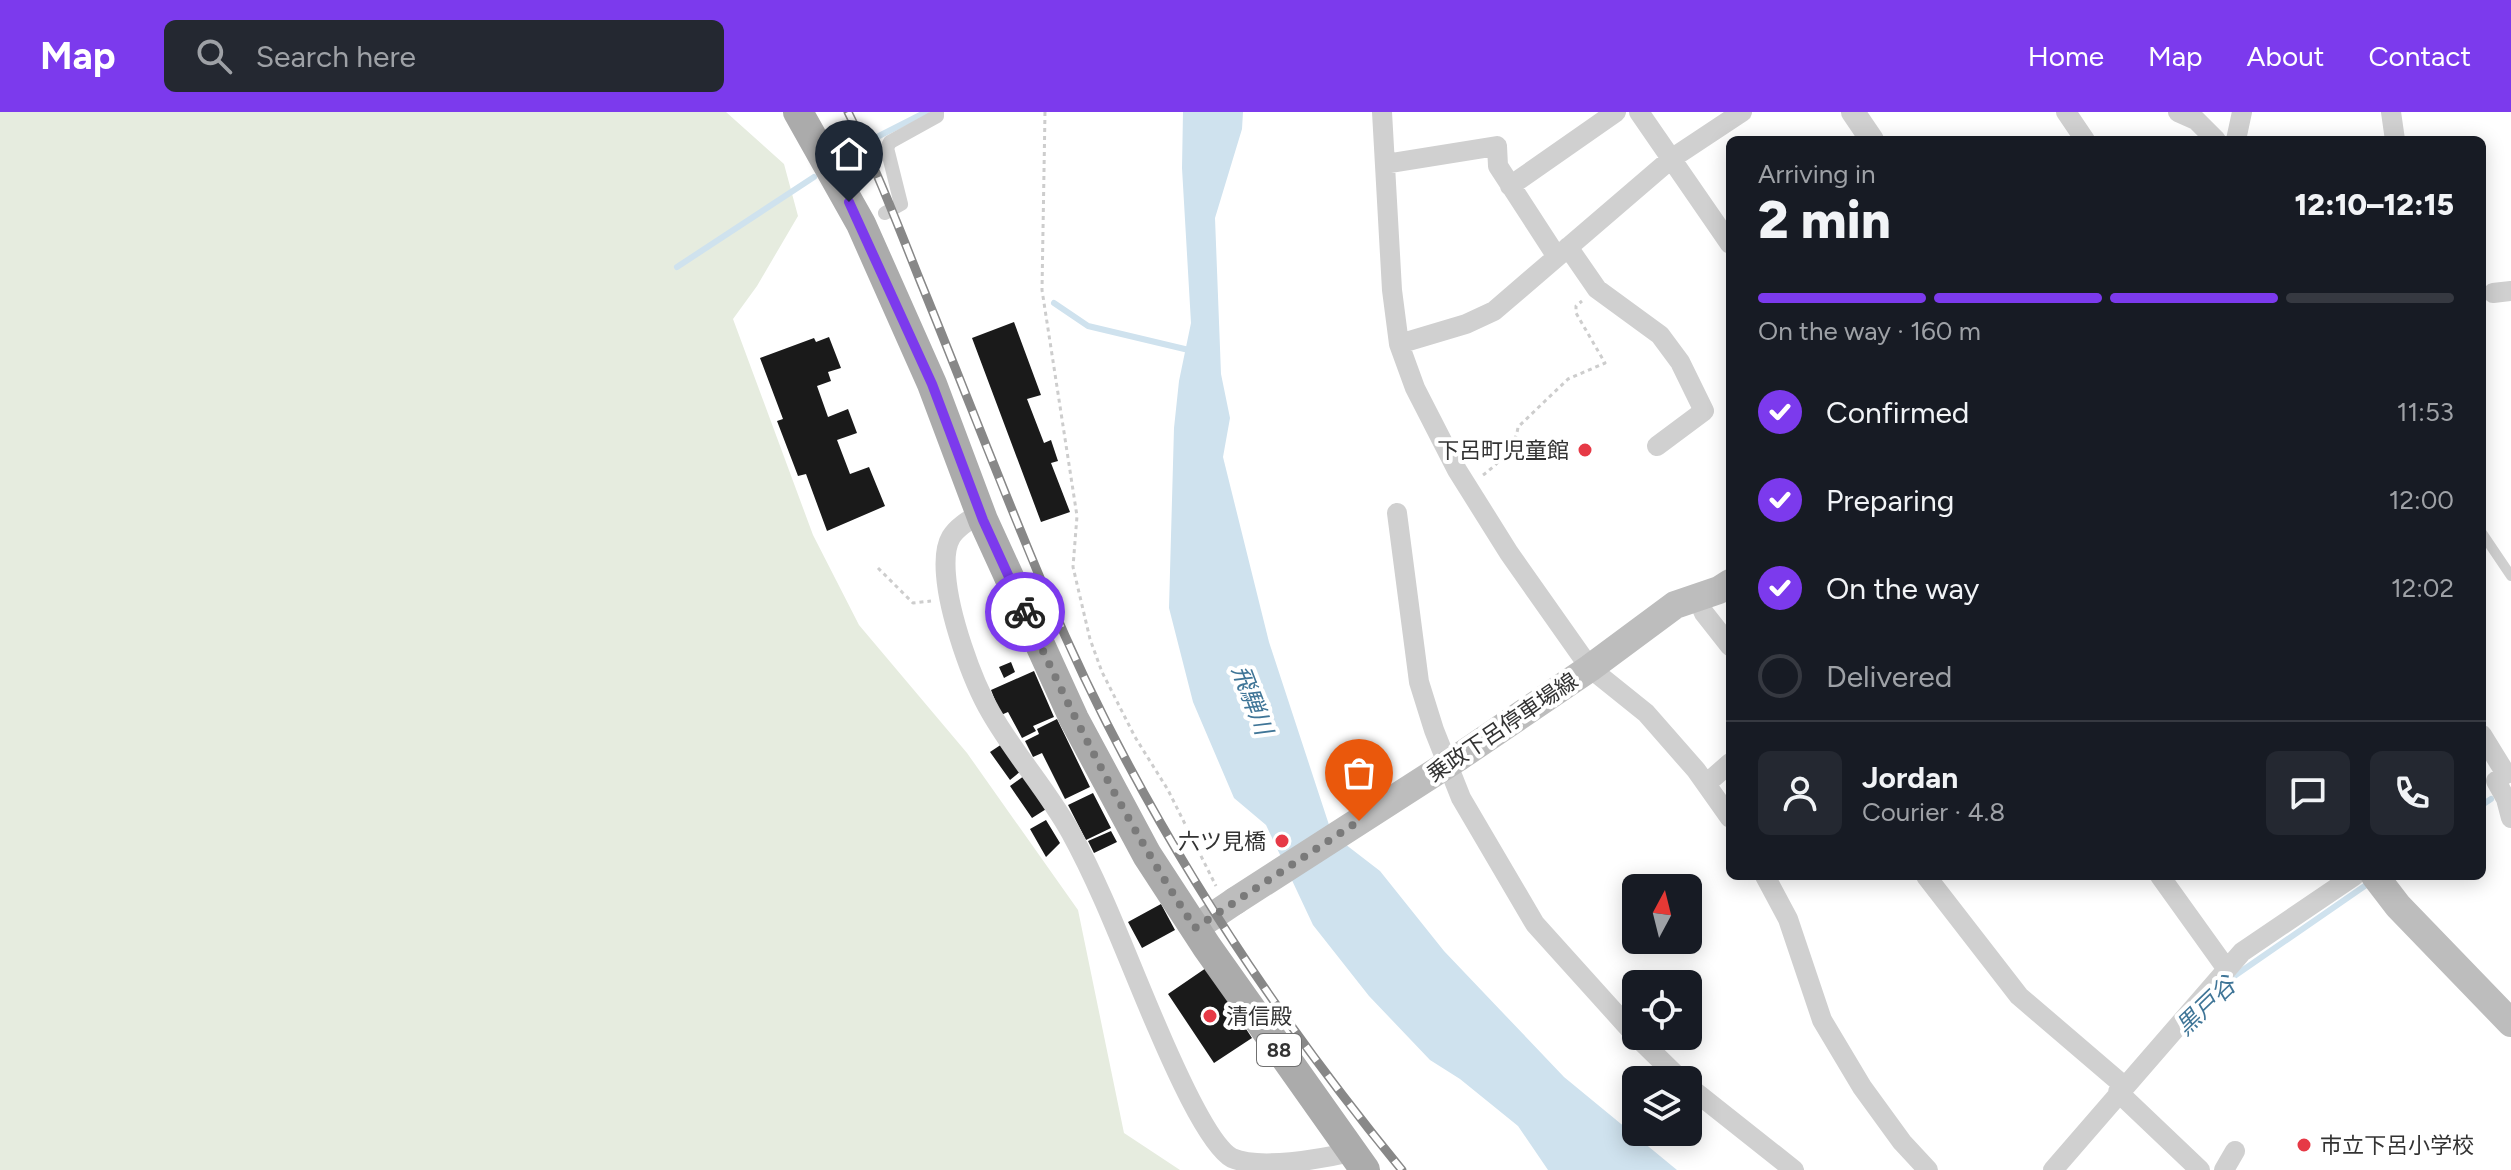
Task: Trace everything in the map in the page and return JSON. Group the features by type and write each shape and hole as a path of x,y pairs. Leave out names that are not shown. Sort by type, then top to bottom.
{"main road":[{"name":"88","path":"798,112 861,224 932,384 981,513 1074,719 1147,855 1358,1161"},
{"name":"乗政下呂停車場線","path":"1195,928 1459,757 1590,668 1675,605 1726,586"},
{"path":"2378,880 2398,906 2507,1010"}],"street":[{"path":"885,213 901,204 887,148 890,142 937,116 937,112"},
{"path":"1382,112 1392,290 1399,344 1415,388 1467,487 1590,668 1646,713 1726,812"},
{"path":"1510,186 1616,112"},
{"path":"1639,112 1726,238"},
{"path":"1399,344 1466,324 1494,311 1671,159 1742,112"},
{"path":"1853,112 1869,136"},
{"path":"2066,112 2082,136"},
{"path":"2178,112 2196,120 2212,136"},
{"path":"2237,136 2242,112"},
{"path":"2391,112 2394,136"},
{"path":"1385,164 1497,146 1498,166 1510,186 1562,252 1597,289 1660,335 1680,362 1704,411 1657,446"},
{"path":"981,513 949,536 946,550 946,577 978,689 992,715 1053,800 1074,838 1172,1061 1215,1141 1232,1158 1266,1164 1358,1161"},
{"path":"1397,513 1419,682 1461,798 1535,924 1667,1066"},
{"path":"1697,597 1704,613 1726,641"},
{"path":"2486,745 2511,818"},
{"path":"1706,784 1726,766"},
{"path":"1767,880 1788,919 1822,1020 1862,1087 1902,1142 1928,1170"},
{"path":"1939,880 2019,996 2124,1092 2200,1170"},
{"path":"2163,880 2226,968"},
{"path":"2053,1170 2124,1092 2242,952 2348,880"},
{"path":"1702,1097 1794,1170"},
{"path":"2224,1170 2235,1151"}],"lane":[{"path":"2486,539 2511,576"}],"path":[{"path":"1045,112 1042,290 1077,516 1073,567 1090,639 1102,672 1231,904"},
{"path":"1467,487 1497,465 1518,435 1518,427 1547,402 1549,395 1568,379 1605,363 1576,313 1576,306 1597,289"},
{"path":"878,568 913,603 951,596"}],"shaded area":[{"path":"0,112 726,112 784,164 798,216 757,286 733,319 813,535 859,625 967,753 1078,910 1124,1133 1180,1170 0,1170"}],"water":[{"name":"飛騨川","path":"1183,112 1243,112 1242,129 1215,218 1221,374 1230,418 1223,457 1269,642 1332,834 1380,871 1444,951 1564,1077 1622,1125 1622,1146 1648,1146 1677,1170 1548,1170 1518,1126 1460,1079 1430,1060 1369,996 1313,925 1266,825 1234,798 1193,702 1169,608 1174,428 1179,381 1191,323 1182,168"}],"building":[{"path":"1014,322 1041,395 1027,399 1044,443 1051,440 1058,461 1051,463 1070,512 1041,522 972,338"},
{"path":"829,337 841,368 828,372 831,381 817,386 828,417 848,409 857,433 837,440 850,474 869,467 885,506 827,531 806,474 798,476 777,421 783,419 760,358 814,338 816,342"},
{"path":"1011,662 1015,672 1004,678 999,667"},
{"path":"1034,671 1054,717 1033,726 1036,731 1022,738 1008,712 1001,715 991,690"},
{"path":"1057,719 1090,787 1065,799 1042,753 1033,757 1025,741 1039,734 1037,729"},
{"path":"1002,744 1021,771 1010,780 990,752"},
{"path":"1028,773 1051,806 1032,818 1010,786"},
{"path":"1093,793 1111,828 1086,840 1068,805"},
{"path":"1046,820 1060,843 1046,857 1030,829"},
{"path":"1111,831 1117,842 1094,853 1088,841"},
{"path":"1161,904 1175,930 1142,948 1128,922"},
{"name":"清信殿","path":"1206,968 1252,1038 1214,1063 1168,994"}],"waterway":[{"path":"875,138 926,112"},
{"path":"841,161 854,152"},
{"path":"677,267 814,177"},
{"path":"1054,303 1088,326 1193,351"},
{"name":"黒戸谷","path":"2486,802 2491,799"},
{"name":"黒戸谷","path":"2230,979 2369,883"}],"railway":[{"path":"848,112 885,195 1046,592 1118,746 1159,821 1249,965 1298,1035 1402,1170"}],"way so far":[{"path":"1025,612 1074,719 1147,855 1195,928 1359,821"}],"place":[{"name":"下呂町児童館","path":"1585,450"},
{"name":"六ツ見橋","path":"1282,841"},
{"name":"清信殿","path":"1210,1016"},
{"name":"市立下呂小学校","path":"2304,1145"}],"route":[{"path":"849,202 932,384 983,520 1025,612"}]}
